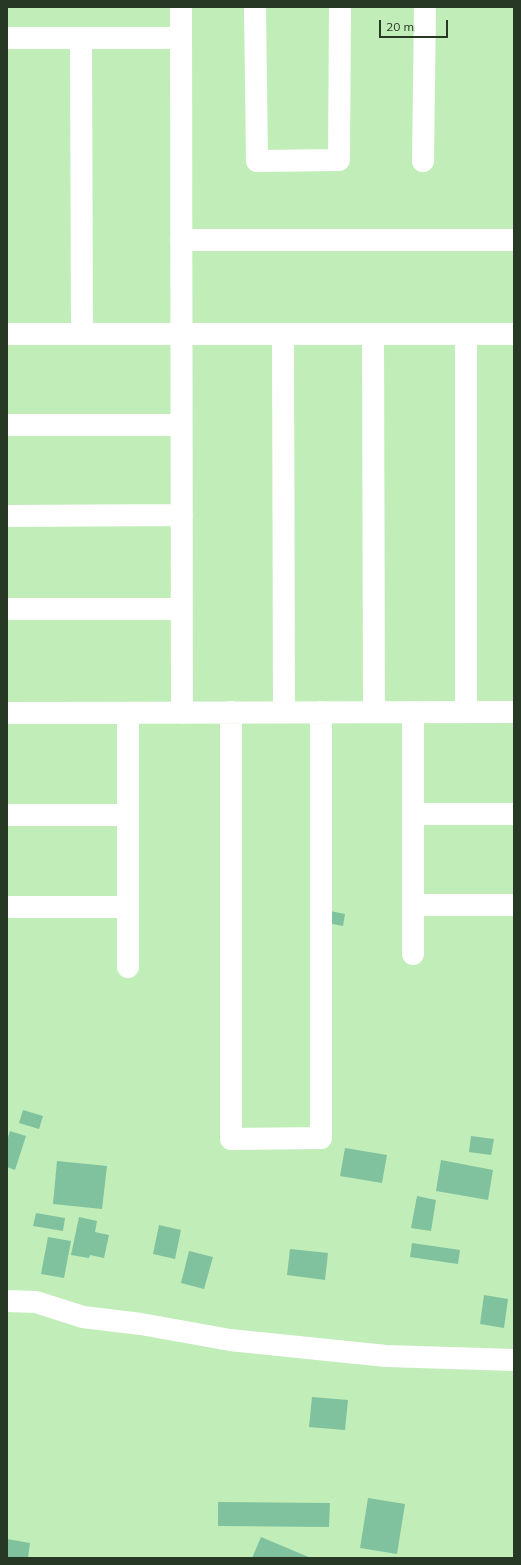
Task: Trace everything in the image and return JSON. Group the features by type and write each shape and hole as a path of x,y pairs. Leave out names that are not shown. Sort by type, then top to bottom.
{"street":[{"path":"181,7 182,713"},
{"path":"255,7 257,161 339,160 340,7"},
{"path":"423,161 425,7"},
{"path":"7,38 181,38"},
{"path":"81,38 82,334"},
{"path":"181,240 514,240"},
{"path":"7,334 514,334"},
{"path":"283,334 284,712"},
{"path":"373,334 374,712"},
{"path":"466,334 466,712"},
{"path":"7,425 181,425"},
{"path":"7,516 182,515"},
{"path":"7,609 182,609"},
{"path":"231,712 231,1139 321,1138 321,712"},
{"path":"413,712 413,954"},
{"path":"7,713 514,712"},
{"path":"128,713 128,967"},
{"path":"413,814 514,814"},
{"path":"7,815 128,815"},
{"path":"413,905 514,905"},
{"path":"7,907 128,907"},
{"path":"7,1301 36,1302 83,1317 141,1324 230,1340 386,1356 514,1360"}],"building":[{"path":"330,911 345,914 343,926 328,923"},
{"path":"23,1110 43,1116 39,1129 19,1123"},
{"path":"10,1131 26,1136 15,1170 7,1167 7,1141"},
{"path":"471,1136 494,1139 491,1155 469,1152"},
{"path":"345,1148 387,1155 382,1183 340,1176"},
{"path":"441,1160 493,1170 488,1200 436,1191"},
{"path":"57,1161 107,1166 102,1209 53,1204"},
{"path":"417,1196 436,1200 431,1231 411,1228"},
{"path":"36,1213 65,1218 63,1231 33,1226"},
{"path":"79,1217 97,1221 95,1232 109,1235 104,1258 90,1255 89,1258 71,1255"},
{"path":"159,1225 181,1230 175,1259 153,1254"},
{"path":"48,1237 71,1241 64,1278 41,1274"},
{"path":"412,1243 460,1250 458,1264 410,1257"},
{"path":"290,1249 328,1253 325,1280 287,1275"},
{"path":"189,1251 213,1257 204,1289 181,1283"},
{"path":"484,1295 508,1299 504,1328 480,1324"},
{"path":"312,1397 348,1400 345,1430 309,1427"},
{"path":"368,1498 405,1504 397,1554 360,1548"},
{"path":"218,1502 330,1503 329,1527 218,1526"},
{"path":"261,1537 311,1558 252,1558"},
{"path":"7,1539 30,1543 28,1558 7,1558"}]}
